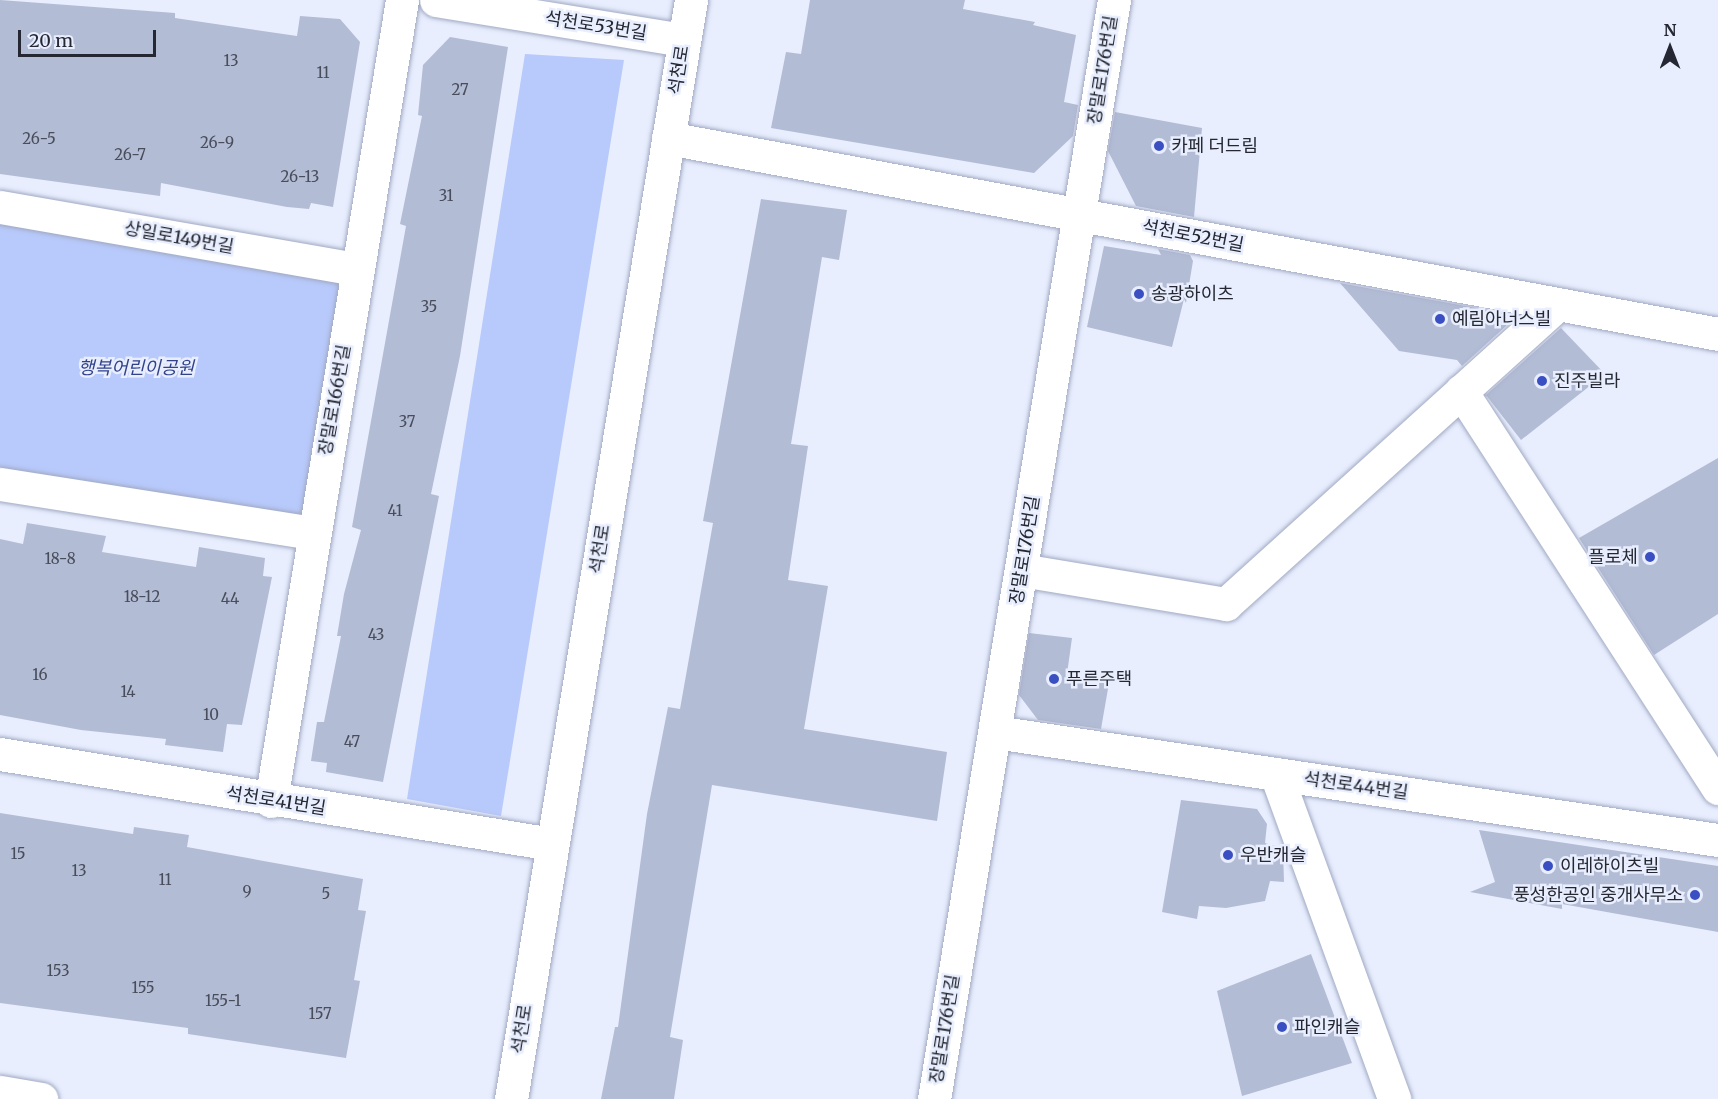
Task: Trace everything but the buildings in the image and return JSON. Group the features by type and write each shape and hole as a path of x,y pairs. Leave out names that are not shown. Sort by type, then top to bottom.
{"street":[{"name":"장말로166번길","path":"271,801 313,533 402,0"},
{"name":"석천로53번길","path":"436,0 684,40"},
{"name":"석천로","path":"511,1099 691,0"},
{"name":"장말로176번길","path":"934,1099 1114,0"},
{"name":"석천로52번길","path":"668,138 1718,334"},
{"name":"상일로149번길","path":"0,207 357,269"},
{"path":"1021,570 1226,604 1558,304"},
{"path":"1461,391 1718,788"},
{"path":"0,484 313,533"},
{"name":"석천로44번길","path":"995,732 1718,840"},
{"name":"석천로41번길","path":"0,754 271,801 552,844"},
{"path":"1276,774 1394,1099"},
{"path":"0,1092 41,1099"}],"green space":[{"path":"525,54 624,60 501,816 407,799"},
{"name":"행복어린이공원","path":"0,207 357,269 313,533 0,484"}],"place":[{"name":"카페 더드림","path":"1159,146"},
{"name":"송광하이츠","path":"1139,294"},
{"name":"예림아너스빌","path":"1440,319"},
{"name":"진주빌라","path":"1542,381"},
{"name":"플로체","path":"1650,557"},
{"name":"푸른주택","path":"1054,679"},
{"name":"우반캐슬","path":"1228,855"},
{"name":"이레하이츠빌","path":"1548,866"},
{"name":"풍성한공인 중개사무소","path":"1695,895"},
{"name":"파인캐슬","path":"1282,1027"}]}
